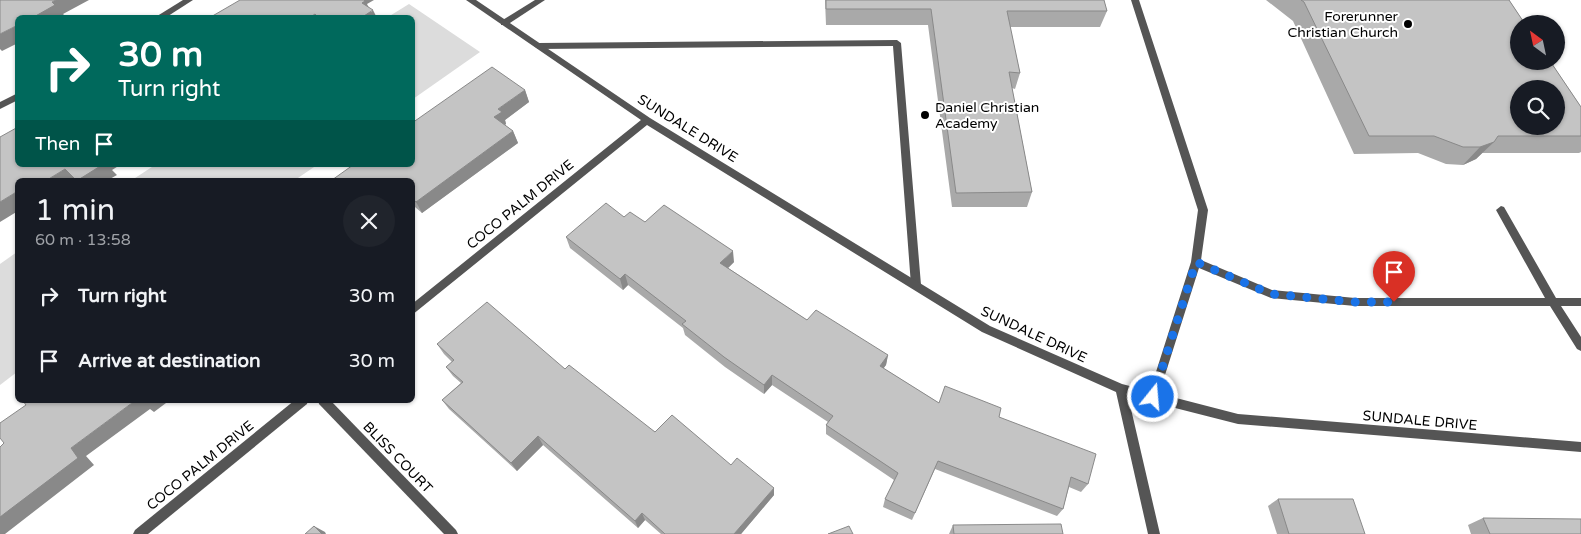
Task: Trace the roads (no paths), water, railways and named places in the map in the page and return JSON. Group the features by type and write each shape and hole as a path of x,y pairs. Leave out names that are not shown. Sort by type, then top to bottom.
{"street":[{"path":"163,15 189,0"},
{"name":"SUNDALE DRIVE","path":"470,0 647,120 986,329 1121,389 1238,419 1581,447"},
{"path":"504,23 541,0"},
{"path":"1135,0 1203,210 1196,262 1153,397"},
{"path":"538,46 897,43 916,285"},
{"path":"0,106 15,98"},
{"name":"COCO PALM DRIVE","path":"415,309 647,120"},
{"path":"1501,210 1553,302 1581,346"},
{"path":"1196,262 1271,294 1355,302 1581,302"},
{"path":"1121,389 1154,534"},
{"name":"COCO PALM DRIVE","path":"139,534 299,403"},
{"name":"BLISS COURT","path":"325,403 452,534"}],"place":[{"name":"Forerunner Christian Church","path":"1408,24"},
{"name":"Daniel Christian Academy","path":"925,115"}]}
